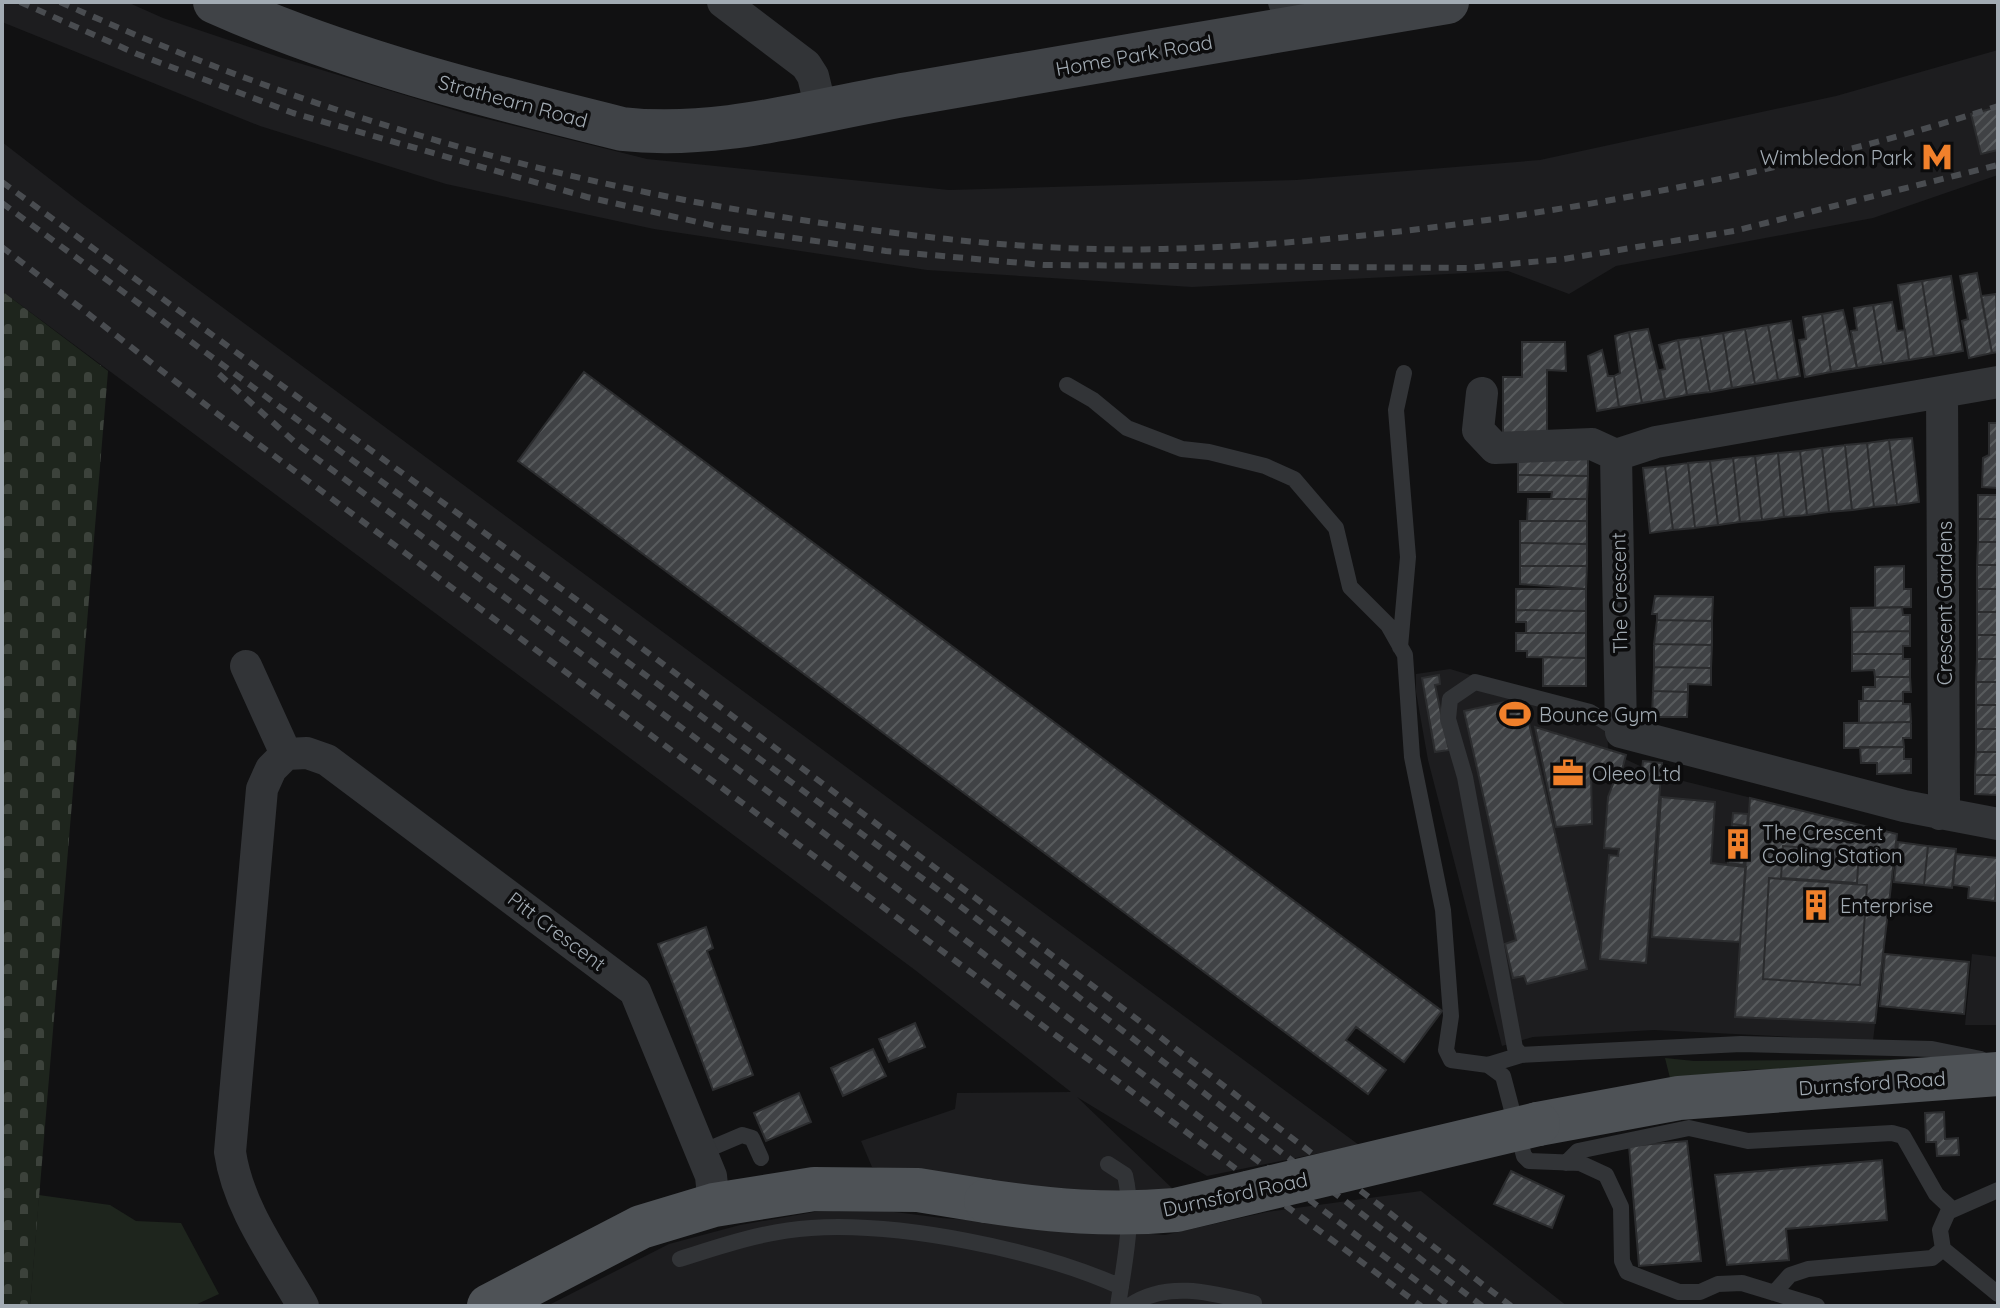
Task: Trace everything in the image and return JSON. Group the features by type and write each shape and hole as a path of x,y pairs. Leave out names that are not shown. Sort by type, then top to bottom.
{"main road":[{"name":"Durnsford Road","path":"489,1306 641,1227 714,1205 814,1189 918,1190 1063,1213 1118,1215 1176,1210 1571,1116 1679,1098 1998,1074"}],"street":[{"name":"Strathearn Road","path":"215,2 261,22 398,70 622,129 711,132 821,109"},
{"path":"723,2 806,65 813,76 821,109"},
{"name":"Home Park Road","path":"821,109 1290,15 1447,2"},
{"path":"1482,393 1478,430 1495,448 1592,444 1616,455 1656,442 1998,382"},
{"name":"Crescent Gardens","path":"1940,814 1944,800 1942,392"},
{"name":"The Crescent","path":"1616,455 1621,732"},
{"path":"246,666 286,754 271,769 262,789 230,1152 234,1176 245,1203 303,1306"},
{"path":"1621,732 1940,814 1998,824"},
{"name":"Pitt Crescent","path":"286,754 307,753 327,760 635,991 711,1176 714,1205"}],"lane":[{"path":"1400,647 1408,557 1396,410 1404,373"},
{"path":"1067,385 1093,400 1127,428 1182,449 1209,452 1265,466 1294,479 1336,528 1350,587 1388,625 1405,655 1412,757 1443,910 1451,1016 1446,1050 1451,1060 1488,1065 1521,1055 1741,1044 1932,1049 1998,1063"},
{"path":"1521,1055 1515,1048 1465,777 1448,719 1450,699 1475,682 1590,712 1621,732"},
{"path":"1488,1065 1503,1076 1524,1156 1529,1161 1580,1163 1606,1175 1621,1207 1622,1261 1627,1272 1679,1292 1700,1292 1718,1284 1742,1283 1817,1306"},
{"path":"1566,1163 1578,1151 1689,1128 1748,1141 1892,1133 1903,1136 1936,1194 1952,1209"},
{"path":"702,1152 742,1135 752,1138 761,1158"},
{"path":"1108,1164 1125,1175 1129,1190 1128,1241 1118,1306"},
{"path":"1998,1190 1952,1209 1940,1230 1943,1249 1998,1294"},
{"path":"680,1259 746,1237 812,1228 881,1231 976,1243 1084,1270 1121,1287"},
{"path":"1774,1293 1790,1275 1808,1269 1932,1258 1943,1249"},
{"path":"1129,1306 1168,1290 1206,1299 1254,1303"}],"shaded area":[{"path":"2,2 127,2 163,18 279,57 467,114 647,159 949,190 1296,180 1540,160 1836,96 1998,50 1998,175 1873,218 1616,266 1569,294 1508,271 1192,287 927,270 654,229 446,184 260,126 2,22"},
{"path":"2,142 1359,1145 1207,1176 1077,1097 1174,1190 1062,1193 872,1167 861,1141 955,1109 957,1093 1071,1092 915,970 2,291"},
{"path":"1450,669 1567,704 1607,710 1608,751 1659,775 1897,834 1873,1041 1654,1030 1533,1037 1502,1046 1428,760 1416,692 1416,674"},
{"path":"1972,954 1998,957 1998,1025 1965,1025"},
{"path":"1421,1191 1567,1306 547,1306 669,1244 740,1225 814,1212 871,1209 942,1218 1165,1235 1267,1212"}],"green space":[{"path":"2,291 108,371 30,1306 2,1306"},
{"path":"1665,1058 1694,1061 1914,1059 1907,1064 1745,1070 1671,1082"},
{"path":"39,1195 110,1205 136,1221 181,1223 219,1294 193,1306 30,1306"}],"building":[{"path":"1998,107 1998,150 1981,154 1971,114"},
{"path":"1977,273 1992,353 1969,358 1962,321 1968,319 1960,276"},
{"path":"1951,276 1963,351 1934,356 1922,281"},
{"path":"1922,281 1934,356 1909,360 1898,285"},
{"path":"1996,294 1998,352 1992,353 1981,296"},
{"path":"1892,302 1897,331 1905,330 1909,360 1883,364 1873,305"},
{"path":"1873,305 1883,364 1857,368 1851,331 1857,330 1854,308"},
{"path":"1843,310 1857,368 1831,372 1822,314"},
{"path":"1822,314 1831,372 1805,377 1799,340 1806,339 1803,317"},
{"path":"1791,321 1800,376 1778,380 1768,325"},
{"path":"1768,325 1778,380 1755,384 1745,329"},
{"path":"1648,329 1665,399 1642,403 1629,332"},
{"path":"1745,329 1755,384 1732,388 1723,333"},
{"path":"1629,332 1642,403 1619,407 1614,376 1620,373 1615,336"},
{"path":"1723,333 1732,388 1710,392 1700,337"},
{"path":"1700,337 1710,392 1687,395 1678,340"},
{"path":"1678,340 1687,395 1665,399 1660,370 1665,369 1659,345"},
{"path":"1522,342 1565,342 1566,371 1547,370 1547,433 1503,433 1503,377 1522,377"},
{"path":"1602,350 1608,376 1614,376 1619,407 1597,411 1588,356"},
{"path":"584,372 1442,1011 1404,1062 1356,1027 1346,1040 1386,1070 1368,1094 518,461"},
{"path":"1989,423 1998,423 1998,488 1982,487 1983,458 1989,455"},
{"path":"1912,438 1919,502 1897,505 1889,440"},
{"path":"1889,440 1897,505 1874,507 1867,443"},
{"path":"1867,443 1874,507 1852,510 1845,445"},
{"path":"1845,445 1852,510 1829,512 1822,448"},
{"path":"1822,448 1829,512 1807,515 1800,451"},
{"path":"1800,451 1807,515 1784,517 1778,453"},
{"path":"1588,453 1588,476 1518,475 1518,460"},
{"path":"1778,453 1784,517 1762,520 1755,456"},
{"path":"1755,456 1762,520 1740,522 1733,458"},
{"path":"1733,458 1740,522 1718,525 1710,461"},
{"path":"1710,461 1718,525 1695,528 1688,463"},
{"path":"1688,463 1695,528 1673,530 1665,466"},
{"path":"1665,466 1673,530 1650,533 1643,468"},
{"path":"1518,475 1588,476 1587,499 1551,499 1552,492 1518,492"},
{"path":"1978,495 1998,495 1998,519 1978,519"},
{"path":"1528,499 1587,499 1587,521 1527,521"},
{"path":"1978,519 1998,519 1998,542 1978,542"},
{"path":"1520,521 1587,521 1587,544 1520,543"},
{"path":"1978,542 1998,542 1998,565 1977,565"},
{"path":"1520,543 1587,544 1587,566 1520,566"},
{"path":"1977,565 1998,565 1998,589 1977,589"},
{"path":"1520,566 1587,566 1586,589 1520,584"},
{"path":"1904,566 1904,589 1911,589 1911,607 1875,608 1875,567"},
{"path":"1516,589 1586,589 1586,611 1516,610"},
{"path":"1977,589 1998,589 1998,612 1977,612"},
{"path":"1655,596 1713,597 1712,621 1657,620 1657,614 1652,614"},
{"path":"1902,607 1903,615 1910,615 1910,631 1852,632 1851,608"},
{"path":"1516,610 1586,611 1586,633 1526,633 1526,622 1516,622"},
{"path":"1977,612 1998,612 1998,635 1977,635"},
{"path":"1657,620 1712,621 1712,645 1654,644"},
{"path":"1910,631 1910,646 1903,646 1903,654 1852,654 1852,632"},
{"path":"1516,633 1586,633 1586,658 1527,657 1527,651 1516,651"},
{"path":"1977,635 1998,635 1998,659 1977,659"},
{"path":"1654,644 1712,645 1711,668 1654,667"},
{"path":"1852,654 1903,654 1903,659 1910,659 1910,677 1875,677 1874,670 1852,671"},
{"path":"1543,657 1586,658 1586,686 1543,686"},
{"path":"1977,659 1998,659 1998,682 1976,682"},
{"path":"1654,667 1711,668 1711,685 1688,684 1688,692 1653,691"},
{"path":"1439,675 1440,684 1435,685 1449,750 1435,752 1422,678"},
{"path":"1875,677 1910,677 1911,692 1903,692 1903,701 1863,701 1863,687 1875,687"},
{"path":"1976,682 1998,682 1998,705 1976,705"},
{"path":"1653,691 1688,692 1687,717 1652,717"},
{"path":"1523,698 1587,969 1527,984 1524,976 1513,978 1505,944 1516,940 1464,711"},
{"path":"1859,701 1903,701 1903,704 1910,704 1911,722 1859,723"},
{"path":"1976,705 1998,705 1998,729 1976,729"},
{"path":"1911,722 1911,738 1903,738 1904,747 1844,748 1844,723"},
{"name":"Oleeo Ltd","path":"1535,727 1626,755 1620,777 1591,769 1592,824 1556,827"},
{"path":"1976,729 1998,729 1998,752 1976,752"},
{"path":"1860,747 1904,747 1904,759 1911,759 1911,773 1877,774 1877,763 1861,763"},
{"path":"1976,752 1998,752 1998,775 1975,775"},
{"path":"1643,761 1662,763 1646,963 1600,959 1609,855 1618,856 1619,849 1604,848 1608,797 1615,779 1627,779 1628,769 1642,770"},
{"path":"1975,775 1998,775 1998,795 1975,794"},
{"path":"1661,797 1715,802 1711,863 1746,867 1740,942 1652,937"},
{"name":"Enterprise","path":"1750,798 1897,834 1875,1023 1735,1017"},
{"path":"1733,813 1748,814 1747,826 1732,824"},
{"name":"The Crescent Cooling Station","path":"1732,824 1747,826 1744,865 1728,863"},
{"path":"1898,842 1928,846 1924,885 1894,882"},
{"path":"1783,846 1859,852 1857,883 1781,878"},
{"path":"1928,846 1956,849 1952,888 1924,885"},
{"path":"1956,854 1998,858 1995,901 1968,898 1969,887 1953,885"},
{"path":"1769,878 1867,885 1860,985 1763,979"},
{"path":"706,927 713,948 707,951 753,1075 713,1090 658,944"},
{"path":"1885,954 1969,962 1964,1014 1880,1006"},
{"path":"915,1023 925,1047 889,1062 879,1039"},
{"path":"873,1049 886,1076 843,1096 831,1068"},
{"path":"799,1093 811,1122 766,1141 754,1113"},
{"path":"1944,1112 1945,1139 1958,1138 1959,1155 1937,1156 1936,1142 1926,1142 1925,1113"},
{"path":"1687,1141 1701,1261 1639,1266 1629,1146"},
{"path":"1882,1160 1887,1220 1786,1229 1789,1260 1727,1265 1715,1175"},
{"path":"1511,1171 1564,1196 1552,1228 1494,1204"}],"railway":[{"path":"20,2 137,54 293,113 587,197 724,228 886,251 1044,265 1467,268 1564,259 1734,231 1998,165"},
{"path":"60,2 243,77 430,139 525,164 621,187 815,222 945,239 1032,246 1119,249 1218,247 1328,239 1492,219 1600,202 1751,172 1900,136 1998,106"},
{"path":"2,182 603,619 1125,1010 1511,1306"},
{"path":"2,203 956,903 1482,1306"},
{"path":"2,247 215,412 1421,1306"},
{"path":"219,374 297,444 793,810 1450,1306"}],"place":[{"name":"Wimbledon Park","path":"1937,157"},
{"name":"Bounce Gym","path":"1515,714"},
{"name":"Oleeo Ltd","path":"1568,773"},
{"name":"The Crescent Cooling Station","path":"1738,844"},
{"name":"Enterprise","path":"1816,905"}]}
